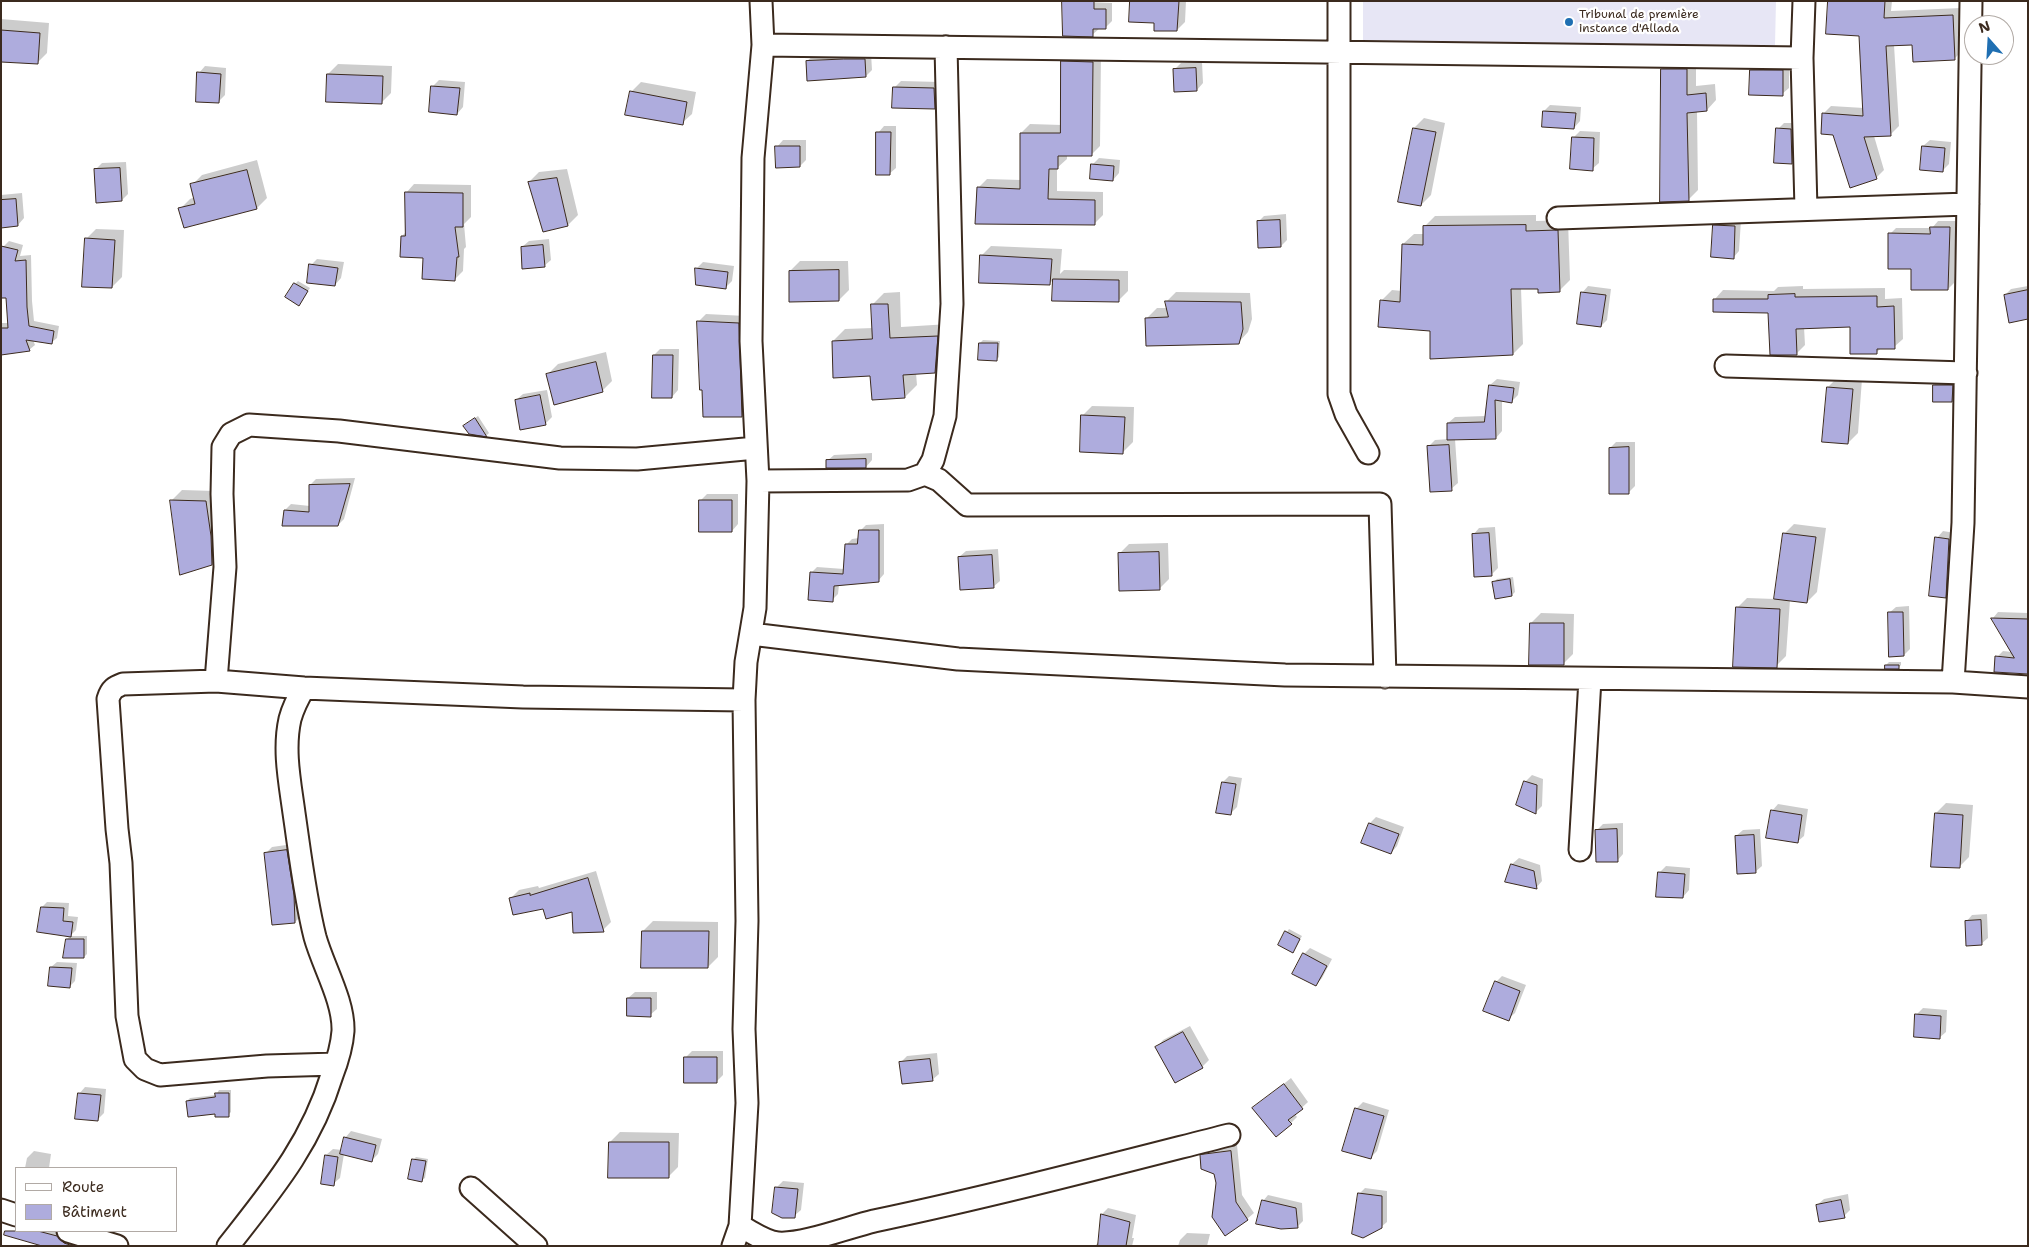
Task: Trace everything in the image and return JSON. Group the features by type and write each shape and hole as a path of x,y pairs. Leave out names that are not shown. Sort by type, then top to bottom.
{"street":[{"path":"761,1 764,45 753,158 751,341 758,480 755,608 746,662 744,700 747,921 744,1029 747,1103 737,1236 778,1243 807,1239 869,1222 1057,1180 1229,1135"},
{"path":"1339,1 1339,394 1346,414 1368,453"},
{"path":"1804,1 1802,58 1806,209"},
{"path":"1953,682 1963,523 1971,1"},
{"path":"764,45 1802,58"},
{"path":"758,480 908,480 924,474 933,460 946,416 952,304 946,47"},
{"path":"1558,218 1968,204"},
{"path":"1726,366 1966,373"},
{"path":"216,681 225,567 222,494 223,447 231,434 249,426 339,431 560,458 637,459 756,448"},
{"path":"924,474 939,480 967,505 1380,504 1385,677"},
{"path":"751,634 958,659 1285,676 1953,682 2028,687"},
{"path":"1580,850 1590,678"},
{"path":"336,1064 267,1066 160,1075 145,1069 135,1059 127,1016 121,863 108,699 114,687 124,684 216,681 304,688 523,697 744,700"},
{"path":"228,1246 290,1165 314,1122 336,1064 343,1032 342,1018 315,938 299,848 287,750 290,720 295,703 304,688"},
{"path":"471,1188 536,1246"},
{"path":"1,1210 15,1215"},
{"path":"71,1232 117,1246"}],"shaded area":[{"name":"Tribunal de première instance d'Allada","path":"1363,1 1776,1 1775,45 1363,43"}],"building":[{"path":"1062,1 1094,1 1094,9 1106,9 1106,29 1093,29 1093,37 1063,36"},
{"path":"1130,1 1179,1 1177,31 1154,31 1154,23 1129,22"},
{"path":"1828,1 1885,1 1884,18 1953,15 1955,60 1913,62 1912,45 1886,46 1891,136 1864,137 1877,179 1850,188 1833,135 1821,134 1822,113 1863,116 1859,36 1826,34"},
{"path":"1,30 40,33 38,64 1,62"},
{"path":"865,59 866,77 807,81 806,61"},
{"path":"1061,61 1093,62 1092,156 1058,156 1058,169 1049,169 1048,199 1095,200 1095,225 975,224 977,187 1020,189 1020,133 1060,133"},
{"path":"1196,68 1197,91 1174,92 1173,69"},
{"path":"1661,69 1687,69 1687,95 1706,93 1707,111 1687,113 1689,201 1660,202"},
{"path":"1750,70 1783,70 1783,96 1749,95"},
{"path":"197,72 221,74 219,103 196,102"},
{"path":"327,74 383,76 382,104 326,102"},
{"path":"431,86 460,88 457,115 429,112"},
{"path":"893,87 934,88 935,109 892,108"},
{"path":"630,91 687,102 683,125 625,115"},
{"path":"1543,111 1576,113 1574,129 1542,127"},
{"path":"1413,128 1436,132 1421,206 1398,202"},
{"path":"1776,128 1791,129 1792,164 1774,163"},
{"path":"876,132 891,132 890,175 876,175"},
{"path":"1572,137 1594,138 1593,171 1570,169"},
{"path":"775,146 800,146 800,167 776,168"},
{"path":"1922,146 1945,148 1943,172 1920,170"},
{"path":"1091,164 1114,166 1113,181 1090,179"},
{"path":"120,168 122,201 96,203 94,169"},
{"path":"247,170 257,209 184,228 178,208 195,204 190,184"},
{"path":"557,178 568,226 543,232 528,182"},
{"path":"405,192 463,193 463,227 455,227 459,257 457,257 455,281 422,279 423,258 400,257 401,236 405,236"},
{"path":"16,199 18,226 1,228 1,200"},
{"path":"1280,220 1281,247 1258,248 1257,221"},
{"path":"1526,225 1526,231 1558,230 1560,292 1538,293 1538,289 1511,289 1513,355 1430,359 1430,331 1378,327 1380,300 1400,302 1402,244 1423,245 1423,226"},
{"path":"1713,225 1735,226 1734,259 1711,257"},
{"path":"1930,227 1950,227 1948,290 1911,290 1911,269 1888,269 1888,233 1930,234"},
{"path":"85,238 115,240 112,288 82,287"},
{"path":"543,245 545,267 522,269 521,247"},
{"path":"1,246 18,250 15,261 26,260 29,326 54,331 52,344 26,340 30,351 1,355 1,328 8,328 6,298 1,298"},
{"path":"980,255 1052,259 1050,285 979,283"},
{"path":"309,264 338,268 335,286 307,283"},
{"path":"695,268 728,272 726,289 696,285"},
{"path":"839,270 839,301 789,302 789,271"},
{"path":"1053,279 1119,280 1119,302 1052,301"},
{"path":"294,283 308,291 299,306 285,297"},
{"path":"2028,290 2028,319 2009,323 2004,295"},
{"path":"1581,292 1606,295 1601,327 1577,324"},
{"path":"1795,294 1795,297 1877,296 1877,307 1894,306 1895,349 1877,349 1877,354 1850,354 1850,327 1796,329 1797,355 1770,355 1768,313 1713,312 1713,299 1768,299 1768,295"},
{"path":"1165,301 1241,302 1243,329 1239,344 1146,346 1145,318 1168,317"},
{"path":"871,304 888,304 890,338 938,336 935,373 903,375 905,398 872,400 870,376 833,378 832,341 872,339"},
{"path":"697,321 739,323 742,417 703,417"},
{"path":"979,343 998,343 997,361 978,360"},
{"path":"653,355 673,355 672,398 652,398"},
{"path":"596,362 603,392 554,405 546,374"},
{"path":"1489,385 1514,388 1512,403 1495,400 1496,439 1447,440 1447,423 1484,422"},
{"path":"1933,385 1953,385 1952,402 1933,402"},
{"path":"1827,387 1853,389 1848,444 1822,442"},
{"path":"540,395 546,425 520,430 515,400"},
{"path":"1081,415 1125,417 1123,454 1080,452"},
{"path":"475,418 487,437 469,434 463,426"},
{"path":"1449,445 1452,491 1430,492 1427,446"},
{"path":"1629,447 1629,494 1609,494 1609,448"},
{"path":"866,459 866,468 826,468 826,460"},
{"path":"350,484 338,526 282,526 284,510 309,512 309,485"},
{"path":"170,500 206,501 211,536 212,565 180,575"},
{"path":"699,500 732,500 732,532 699,532"},
{"path":"859,530 879,530 879,582 834,586 833,602 808,600 810,572 843,574 845,544 857,544"},
{"path":"1489,533 1492,576 1474,577 1472,534"},
{"path":"1783,533 1816,537 1807,603 1774,599"},
{"path":"1935,537 1949,539 1946,598 1929,596"},
{"path":"1159,552 1160,590 1119,591 1118,553"},
{"path":"992,555 994,588 960,590 958,557"},
{"path":"1510,579 1512,596 1495,599 1492,582"},
{"path":"1736,607 1780,609 1777,668 1733,667"},
{"path":"1888,612 1903,612 1904,656 1889,657"},
{"path":"1991,618 2028,619 2028,674 1994,672 1995,656 2014,658"},
{"path":"1530,623 1564,623 1564,665 1529,665"},
{"path":"1885,665 1899,665 1899,669 1885,669"},
{"path":"1524,781 1537,785 1536,814 1516,805"},
{"path":"1222,782 1236,784 1231,815 1216,813"},
{"path":"1771,810 1802,815 1798,843 1766,838"},
{"path":"1935,813 1963,815 1960,868 1931,867"},
{"path":"1369,823 1399,834 1391,854 1361,843"},
{"path":"1617,829 1618,862 1596,862 1595,830"},
{"path":"1754,835 1756,873 1737,874 1735,836"},
{"path":"287,850 294,895 295,923 272,925 264,853"},
{"path":"1511,864 1534,871 1537,889 1505,882"},
{"path":"1658,872 1685,874 1683,898 1656,897"},
{"path":"588,878 604,932 573,933 572,912 546,919 543,909 513,915 509,898 530,893 530,895"},
{"path":"41,907 64,908 63,921 73,922 71,937 37,932"},
{"path":"1981,920 1982,945 1966,946 1965,921"},
{"path":"642,931 709,931 708,968 641,968"},
{"path":"1285,931 1300,939 1293,953 1278,945"},
{"path":"66,939 84,939 84,958 63,958"},
{"path":"1303,953 1327,966 1316,986 1292,974"},
{"path":"50,967 72,968 70,988 48,986"},
{"path":"1495,981 1520,991 1509,1021 1483,1011"},
{"path":"627,998 651,998 651,1017 627,1016"},
{"path":"1915,1014 1941,1016 1940,1039 1914,1037"},
{"path":"1183,1032 1203,1068 1175,1083 1155,1047"},
{"path":"684,1057 717,1057 717,1083 684,1083"},
{"path":"930,1059 933,1081 902,1084 899,1062"},
{"path":"1284,1084 1303,1109 1288,1120 1292,1124 1276,1137 1252,1108"},
{"path":"78,1093 101,1095 98,1121 75,1119"},
{"path":"215,1093 229,1093 229,1117 215,1117 215,1114 188,1117 186,1101 215,1097"},
{"path":"1355,1108 1384,1116 1371,1159 1342,1151"},
{"path":"344,1137 376,1145 372,1162 340,1154"},
{"path":"609,1142 669,1142 669,1178 608,1178"},
{"path":"1231,1151 1236,1202 1248,1220 1225,1236 1212,1217 1216,1183 1214,1174 1201,1169 1200,1155"},
{"path":"325,1155 338,1157 334,1186 321,1184"},
{"path":"412,1159 426,1161 422,1182 408,1179"},
{"path":"775,1187 798,1189 795,1218 782,1218 772,1213"},
{"path":"1358,1193 1382,1196 1382,1228 1363,1238 1352,1234"},
{"path":"1262,1200 1296,1208 1298,1228 1281,1229 1256,1224"},
{"path":"1841,1200 1845,1218 1819,1222 1816,1205"},
{"path":"1101,1214 1130,1222 1126,1246 1098,1246"},
{"path":"5,1231 42,1232 57,1236 64,1243 73,1246 42,1246 4,1235"}],"place":[{"name":"Tribunal de première instance d'Allada","path":"1569,22"}]}
